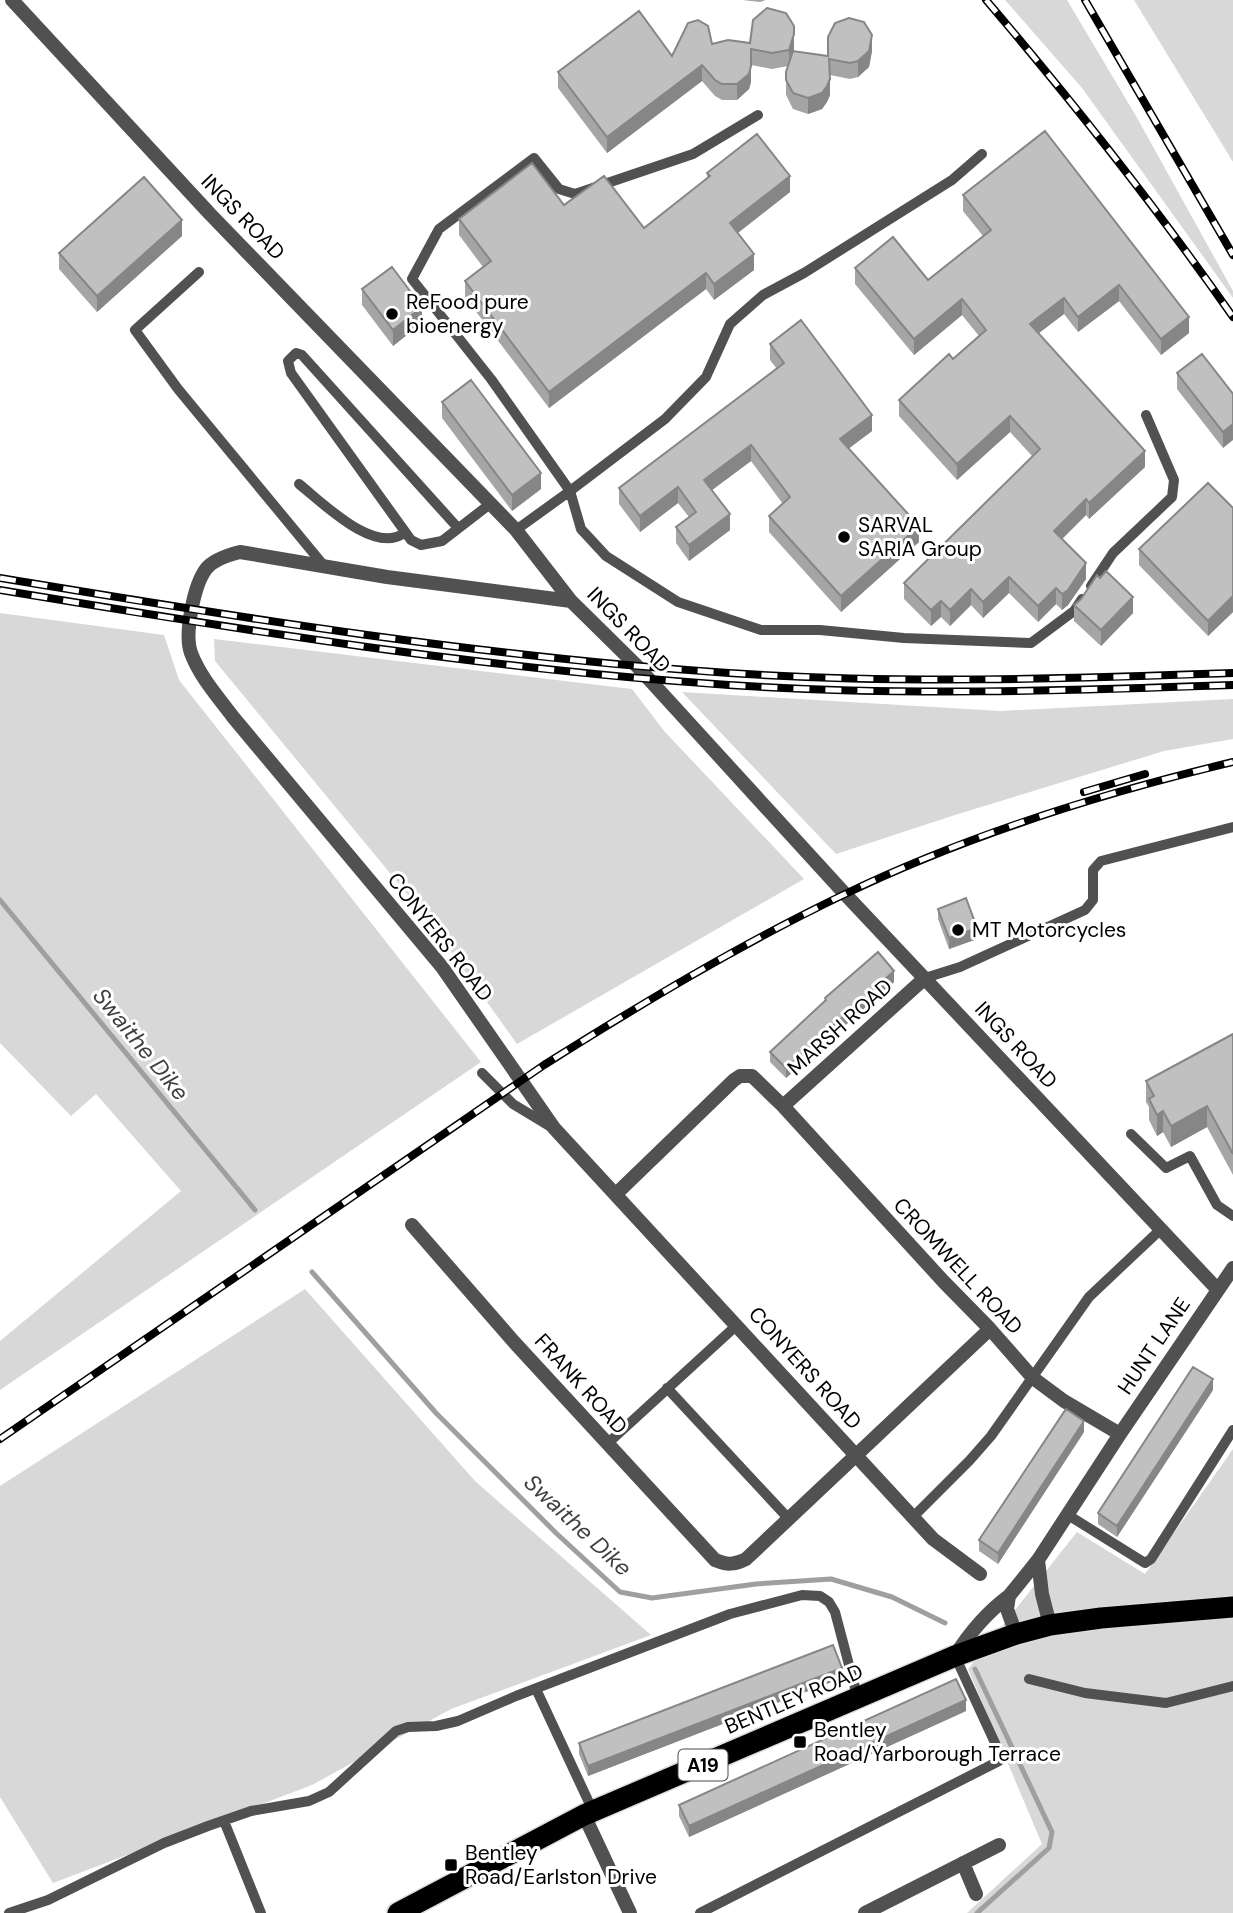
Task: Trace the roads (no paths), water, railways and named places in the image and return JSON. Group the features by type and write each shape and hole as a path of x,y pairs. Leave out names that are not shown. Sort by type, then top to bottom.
{"highway":[{"name":"BENTLEY ROAD","path":"401,1912 588,1813 955,1656 1050,1625 1233,1607"}],"street":[{"name":"INGS ROAD","path":"12,0 210,214 516,530 571,601 636,664 1160,1230 1225,1285"},
{"name":"CONYERS ROAD","path":"571,601 387,578 240,552 226,556 207,567 195,589 188,640 191,653 205,679 233,717 442,967 554,1128 617,1193 933,1539 980,1574"},
{"name":"MARSH ROAD","path":"783,1106 925,978"},
{"name":"CROMWELL ROAD","path":"617,1193 740,1076 752,1076 783,1106 1033,1378 1064,1401 1120,1434"},
{"name":"FRANK ROAD","path":"412,1225 607,1444 715,1560 725,1565 737,1564 747,1559 788,1518"},
{"name":"HUNT LANE","path":"955,1656 970,1632 1009,1596 1038,1560 1120,1434 1225,1285 1233,1268"},
{"path":"788,1518 990,1329"},
{"path":"1038,1560 1042,1594 1050,1625"},
{"path":"1009,1596 1007,1609 1016,1634"},
{"path":"588,1813 630,1913"},
{"path":"865,1913 999,1845"},
{"path":"963,1863 976,1894"}],"lane":[{"path":"758,115 693,154 575,194 559,189 534,158 439,229 412,279 491,379 570,491 581,529 606,556 678,602 761,629 1031,643 1074,611 1113,553 1172,497 1174,480 1146,415"},
{"path":"516,530 665,419 706,377 730,324 763,295 804,273 952,180 982,154"},
{"path":"199,272 135,330 178,389 325,567"},
{"path":"458,528 307,360 296,353 288,361 291,373 411,540 421,545 442,541 490,504"},
{"path":"299,484 371,536 388,540 396,539 404,533"},
{"path":"925,978 960,967 1085,911 1093,900 1093,870 1101,861 1233,827"},
{"path":"482,1073 513,1104 554,1128"},
{"path":"1131,1134 1166,1168 1190,1156 1217,1205 1233,1216"},
{"path":"913,1517 970,1460 1033,1378 1089,1297 1160,1230"},
{"path":"607,1444 737,1325"},
{"path":"667,1388 788,1518"},
{"path":"1068,1515 1145,1563 1151,1559 1233,1430"},
{"path":"9,1913 48,1900 164,1843 251,1811 309,1801 329,1791 396,1731 458,1721 730,1614 802,1595 820,1596 829,1602 835,1612 858,1699"},
{"path":"700,1913 999,1761 1001,1756 955,1656"},
{"path":"1030,1679 1085,1693 1166,1703 1233,1686"},
{"path":"536,1689 588,1813"},
{"path":"224,1821 261,1913"}],"waterway":[{"name":"Swaithe Dike","path":"0,900 255,1210"},
{"name":"Swaithe Dike","path":"312,1272 436,1413 556,1533 620,1592 652,1598 756,1584 831,1579 892,1597 945,1623"},
{"name":"Swaithe Dike","path":"975,1669 1052,1832 1049,1848 977,1913"}],"railway":[{"path":"986,0 1113,156 1233,317"},
{"path":"1085,0 1233,255"},
{"path":"0,578 363,634 637,666 792,676 918,679 1044,679 1233,673"},
{"path":"0,590 363,646 637,678 792,688 918,691 1044,691 1233,685"},
{"path":"0,1439 544,1065 728,955 804,914 937,853 1083,802 1233,762"},
{"path":"1084,792 1145,774"}],"place":[{"name":"ReFood pure bioenergy","path":"392,314"},
{"name":"SARVAL SARIA Group","path":"844,537"},
{"name":"MT Motorcycles","path":"958,930"},
{"name":"Bentley Road/Yarborough Terrace","path":"800,1742"},
{"name":"Bentley Road/Earlston Drive","path":"451,1865"}]}
